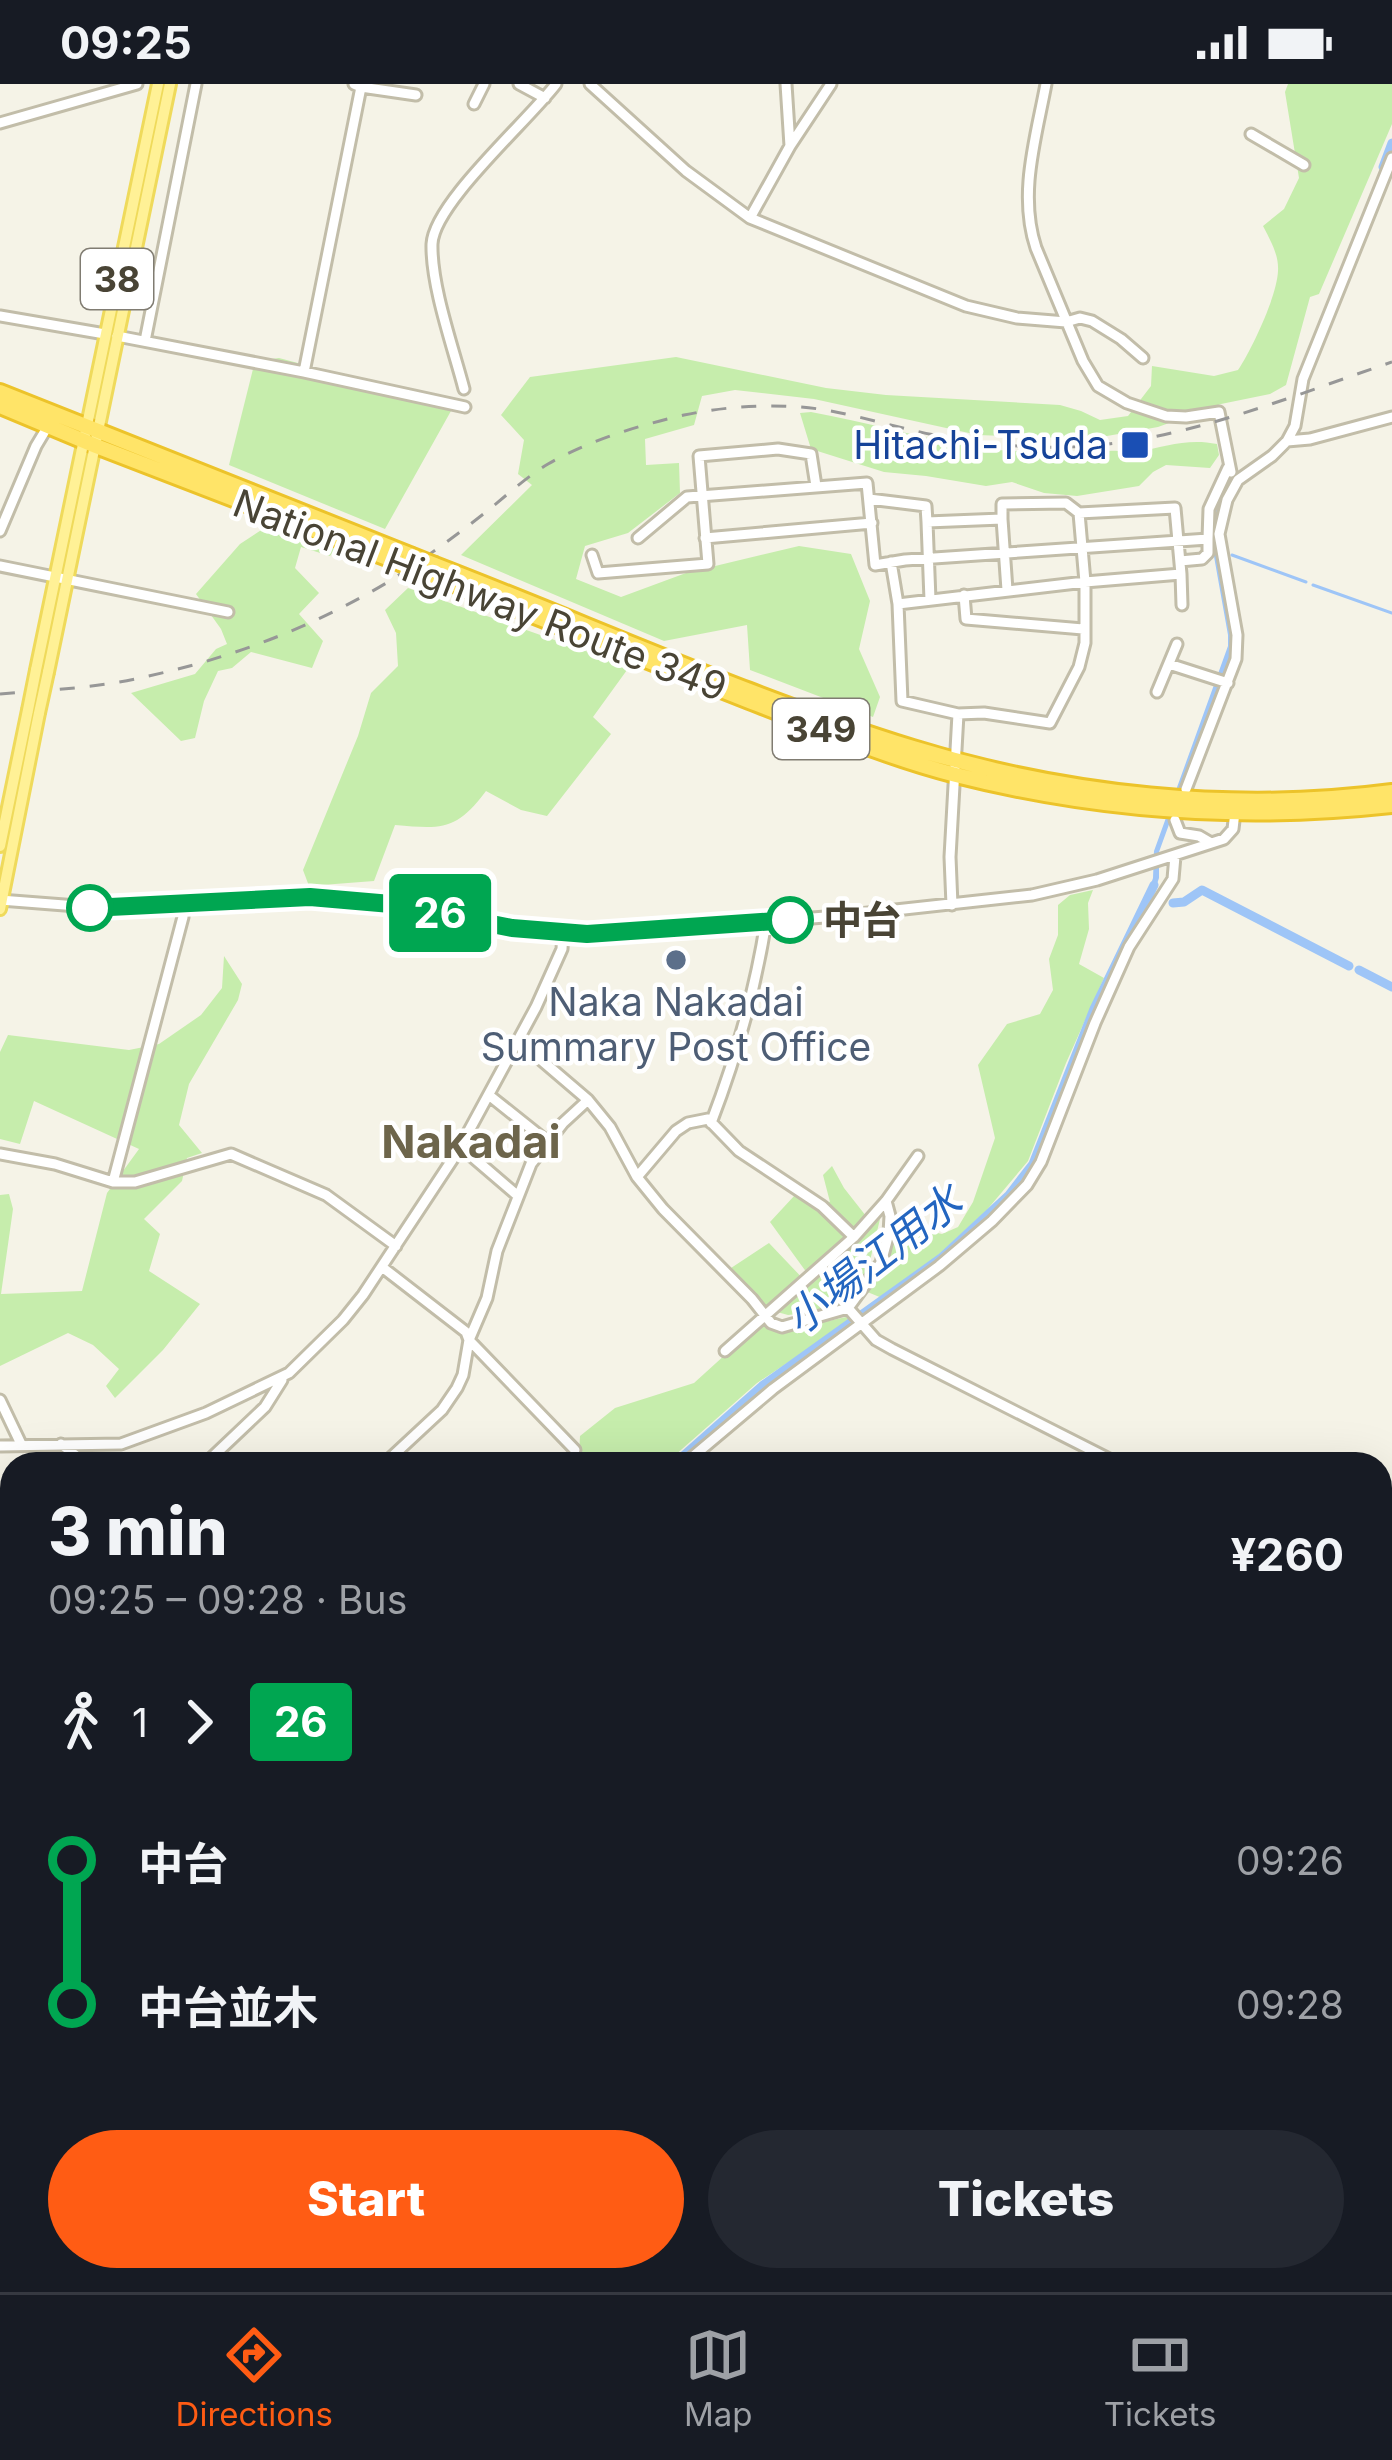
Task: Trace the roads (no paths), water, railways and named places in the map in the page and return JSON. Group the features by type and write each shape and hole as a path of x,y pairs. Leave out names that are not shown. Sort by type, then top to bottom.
{"highway":[{"name":"National Highway Route 349","path":"0,392 91,436 430,569 833,722 1037,793 1103,803 1311,812 1392,805"},
{"name":"National Highway Route 349","path":"0,406 48,426 91,436"},
{"name":"National Highway Route 349","path":"1235,807 1392,792"}],"main road":[{"name":"38","path":"0,846 91,436 158,84"},
{"name":"38","path":"111,335 170,84"},
{"name":"38","path":"1,903 33,711"}],"street":[{"path":"0,123 137,84"},
{"path":"145,341 196,84"},
{"path":"474,104 484,84"},
{"path":"519,84 545,98"},
{"path":"464,389 434,273 432,240 454,199 556,84"},
{"path":"590,84 686,171 750,218 967,306 1017,317 1092,321 1143,358"},
{"path":"786,84 790,146"},
{"path":"750,218 831,84"},
{"path":"1046,84 1034,136 1028,212 1036,248 1090,376 1107,393 1166,416 1220,412 1228,469 1209,508 1208,553 1202,559 1180,561"},
{"path":"304,372 354,85 416,94"},
{"path":"1251,134 1304,165"},
{"path":"1186,789 1222,681 1236,659 1237,635 1219,534 1227,500 1238,480 1287,441 1299,414 1303,379 1392,158"},
{"path":"0,316 465,407"},
{"path":"1287,441 1310,440 1392,417"},
{"path":"0,531 48,426"},
{"path":"592,555 598,573 708,564 698,456 778,449 811,454 815,487"},
{"path":"1228,469 1238,480"},
{"path":"638,538 687,497 867,483 875,565 1208,539"},
{"path":"869,499 926,506 930,600"},
{"path":"1006,590 1002,504 1066,503 1079,514 1174,508 1182,605"},
{"path":"891,562 898,604 902,700 958,714 1050,723 1079,667 1085,643 1079,514"},
{"path":"927,522 1002,519"},
{"path":"705,538 872,523"},
{"path":"0,566 227,612"},
{"path":"898,604 1181,574"},
{"path":"964,596 966,619 1083,629"},
{"path":"1156,692 1177,644"},
{"path":"1168,664 1222,681"},
{"path":"952,905 958,714"},
{"path":"1,903 90,908 353,899 512,928 625,933 952,905 1047,892 1212,844 1230,835 1235,807"},
{"path":"1175,820 1180,833 1212,844"},
{"path":"698,1452 856,1316 939,1266 1027,1185 1041,1162 1129,947 1173,879 1175,856"},
{"path":"113,1182 183,917 182,903"},
{"path":"711,1124 737,1055 766,922"},
{"path":"218,1452 265,1407 282,1378 344,1320 396,1246 490,1096 562,950 562,932"},
{"path":"519,1041 588,1100 663,1209 771,1323 782,1327 856,1316"},
{"path":"490,1096 549,1143"},
{"path":"396,1452 442,1410 457,1388 497,1251 532,1164 588,1100"},
{"path":"638,1177 682,1126 708,1119 739,1151 822,1206 854,1237"},
{"path":"460,1147 518,1196"},
{"path":"0,1154 113,1182 135,1181 231,1154 326,1195 396,1246"},
{"path":"725,1351 854,1237 918,1156"},
{"path":"856,1316 881,1263 889,1233 886,1201"},
{"path":"382,1267 466,1333 575,1450"},
{"path":"856,1316 876,1340 1095,1452"},
{"path":"0,1446 121,1444 282,1378"},
{"path":"0,1400 20,1444"},
{"path":"61,1444 71,1452"}],"water":[{"path":"1215,533 1233,648 1159,852 1153,896 1148,893 1154,851 1228,646 1210,534"}],"waterway":[{"name":"小場江用水","path":"1383,167 1392,143"},
{"name":"小場江用水","path":"1212,524 1217,499 1231,478"},
{"path":"1232,555 1306,582"},
{"path":"1313,585 1392,613"},
{"name":"小場江用水","path":"688,1452 762,1386 941,1258 1009,1195 1033,1164 1094,1009 1154,885"},
{"path":"1173,903 1202,890 1349,966"},
{"path":"1359,970 1392,987"}],"railway":[{"path":"0,694 126,681 270,640 388,582 548,464 614,435 684,415 752,406 802,407 979,442 1087,446 1132,441 1220,420 1392,362"}],"place":[{"name":"Hitachi-Tsuda","path":"1135,445"},
{"name":"中台","path":"790,920"},
{"name":"Naka Nakadai Summary Post Office","path":"676,960"}],"district":[{"name":"Nakadai","path":"471,1142"}]}
